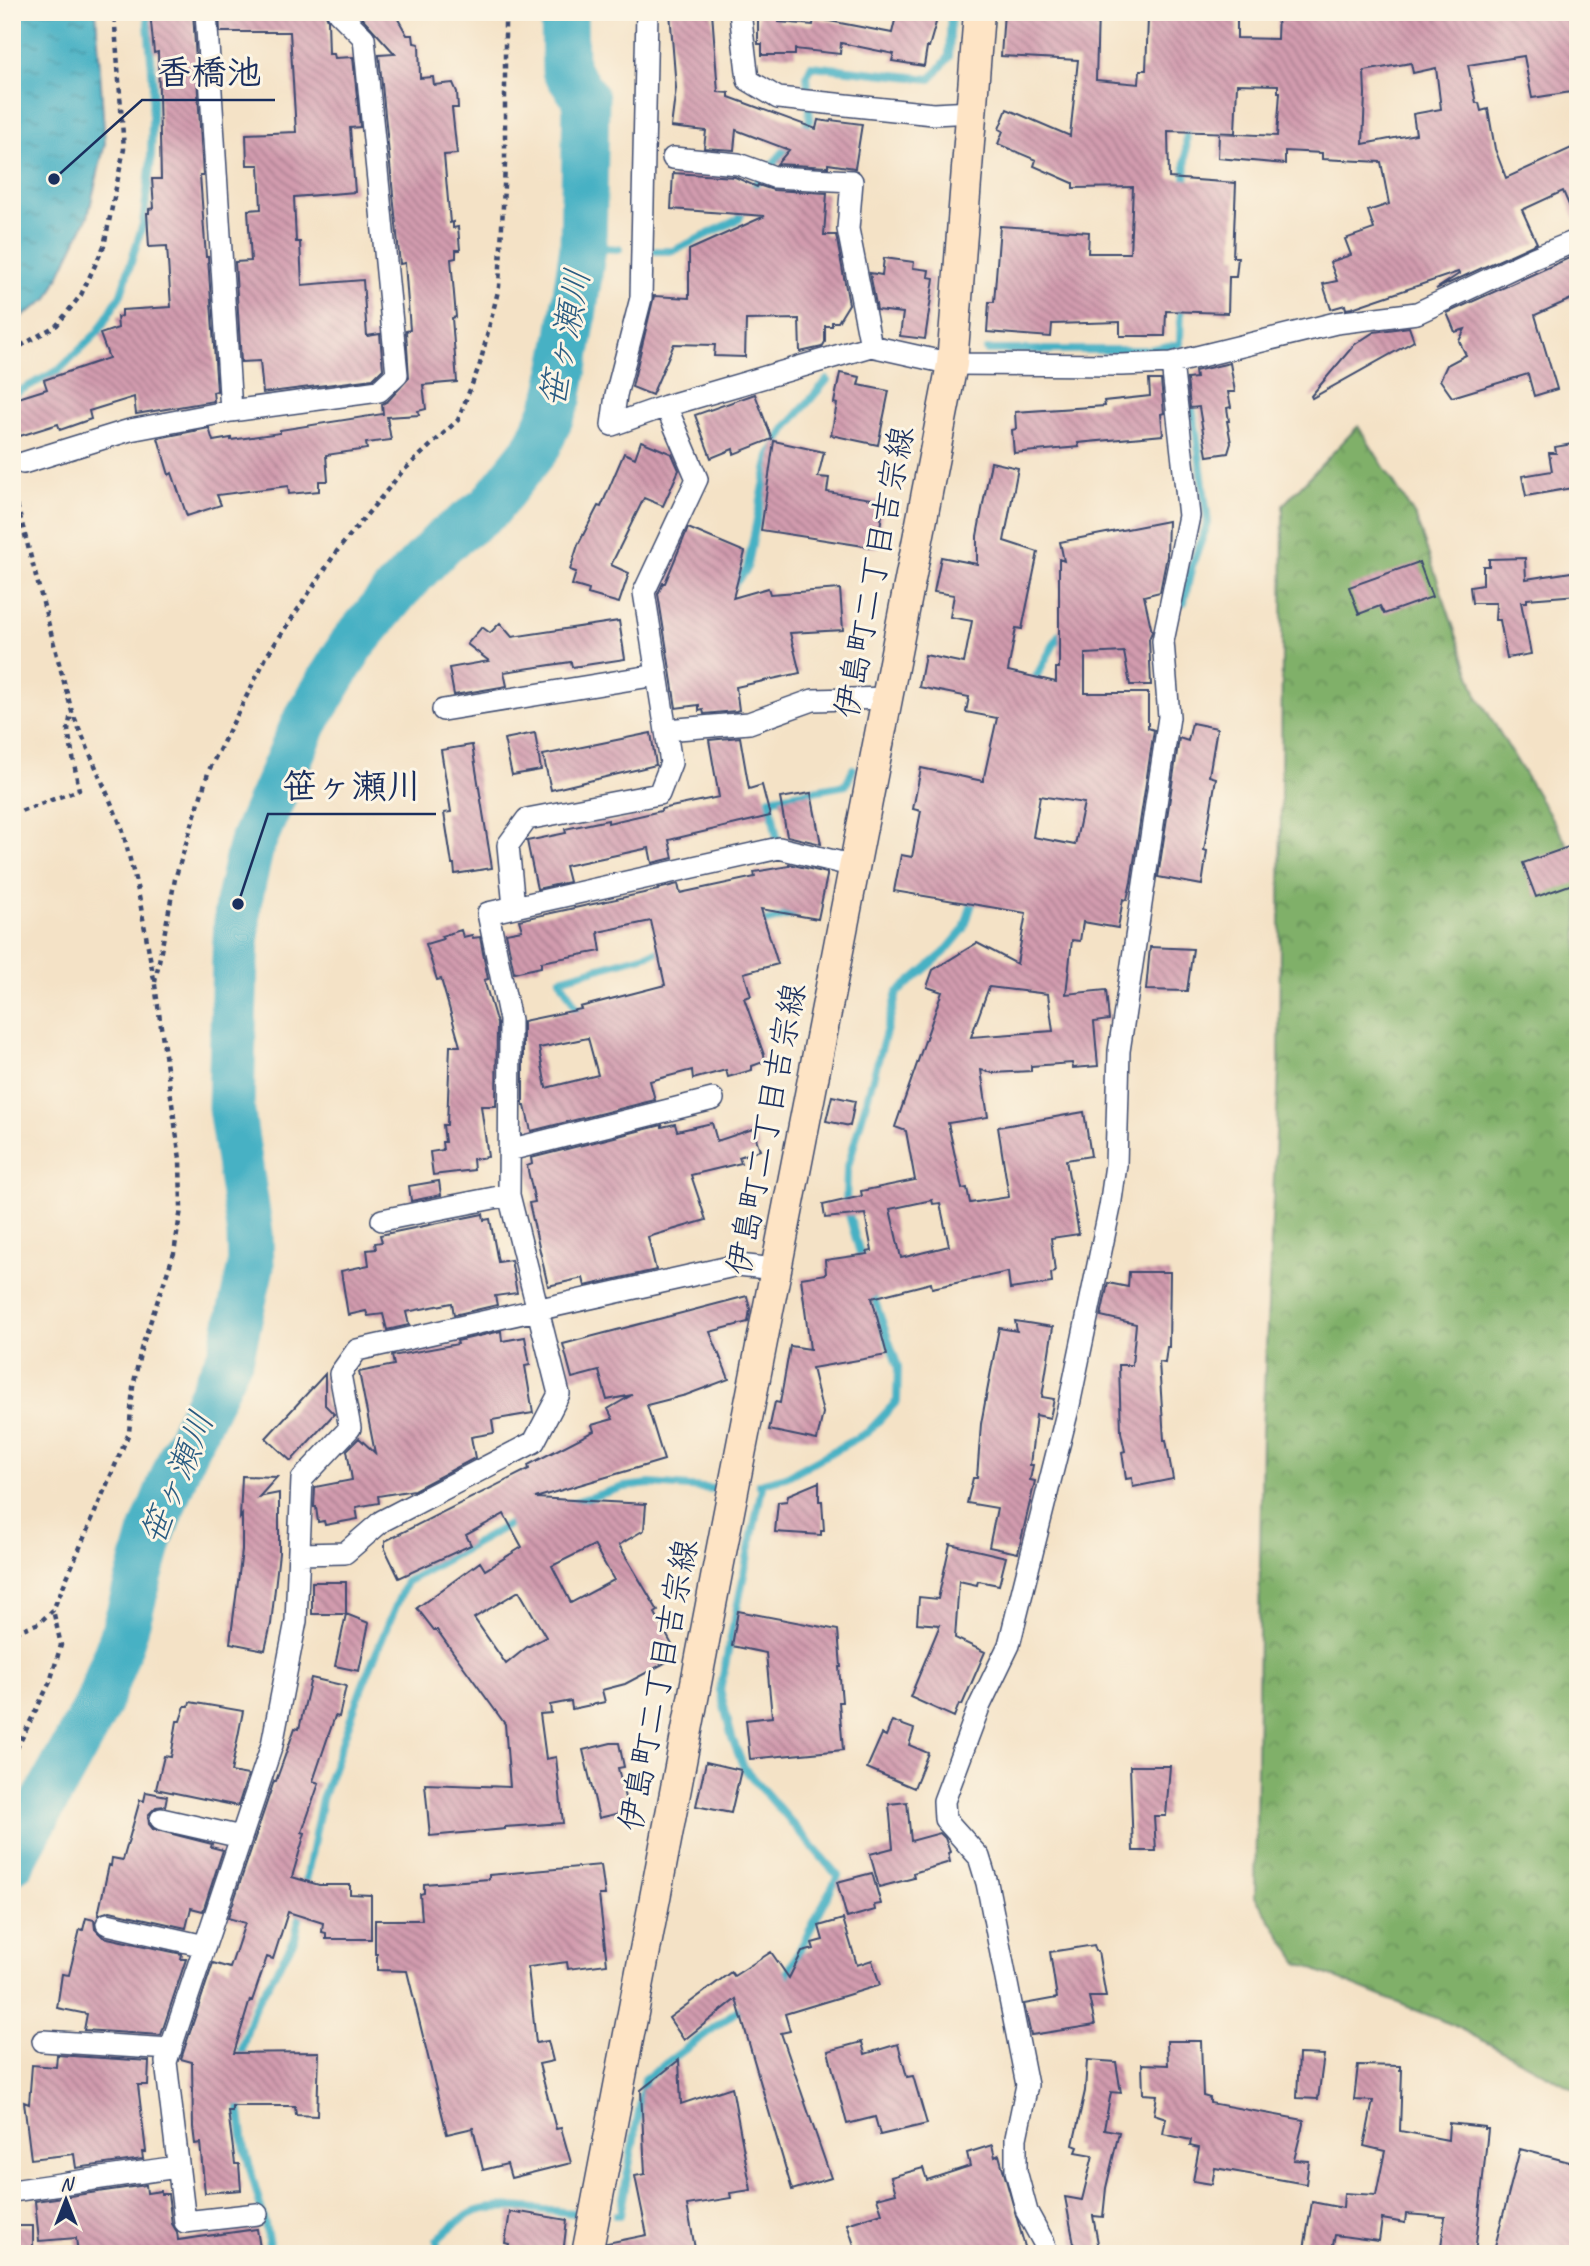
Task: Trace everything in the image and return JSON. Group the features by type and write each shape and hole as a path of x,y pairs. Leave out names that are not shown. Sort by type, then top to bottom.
{"street":[{"path":"206,12 231,411"},
{"path":"23,463 130,430 231,411 379,391 397,374 364,38 338,12"},
{"path":"647,12 641,298 616,395 612,425 666,406 871,346 952,364 1172,363 1336,323 1418,313 1578,240"},
{"path":"740,12 748,80 778,98 933,114 973,112"},
{"name":"伊島町二丁目吉宗線","path":"587,2254 952,364 979,12"},
{"path":"673,159 738,164 765,173 852,181 848,229 871,346"},
{"path":"1046,2254 1044,2243 1027,2212 1016,2171 1016,2138 1027,2085 987,1883 979,1857 946,1819 944,1801 979,1707 1009,1646 1069,1405 1110,1207 1116,1164 1119,1051 1169,717 1163,641 1189,516 1172,363"},
{"path":"514,907 508,845 527,819 659,794 671,763 644,592 697,479 666,406"},
{"path":"443,710 657,675"},
{"path":"666,730 749,723 813,700 887,698"},
{"path":"299,1553 345,1553 383,1521 534,1442 559,1394 509,1195 510,1020 488,913 779,848 855,866"},
{"path":"509,1150 713,1099"},
{"path":"382,1220 509,1195"},
{"path":"257,2214 185,2222 166,2062 272,1745 296,1621 302,1479 350,1428 340,1374 357,1350 738,1265 776,1269"},
{"path":"161,1819 241,1837"},
{"path":"107,1924 205,1947"},
{"path":"43,2040 171,2049"},
{"path":"12,2190 177,2167"}],"path":[{"path":"12,351 57,325 81,295 104,246 124,149 114,12"},
{"path":"155,985 175,879 208,770 268,654 337,551 402,472 458,420 480,364 499,287 506,165 505,12"},
{"path":"12,363 20,346"},
{"path":"12,486 72,712 122,828 138,891 155,985 180,1159 181,1209 174,1253 141,1349 133,1387 129,1433 53,1610 39,1623 12,1633"},
{"path":"12,814 79,790 68,730 72,712"},
{"path":"12,1758 50,1682 61,1645 53,1610"}],"green space":[{"path":"1358,426 1416,518 1477,695 1578,862 1578,2091 1453,2025 1298,1963 1255,1897 1262,1432 1279,1070 1283,505"}],"water":[{"path":"12,12 96,12 105,143 88,216 48,299 12,323"}],"building":[{"path":"150,12 193,12 203,175 200,175 217,391 213,392 214,401 136,414 134,397 89,411 91,419 60,430 58,424 20,436 12,411 12,400 47,389 44,380 109,358 100,334 118,328 117,317 122,316 122,310 171,307 167,246 149,247 147,213 154,208 152,179 161,179 158,52 154,53"},
{"path":"219,12 325,12 328,20 329,54 334,54 335,58 353,57 360,127 350,128 355,192 294,197 296,242 300,242 302,285 363,280 367,336 380,334 383,369 373,379 263,393 260,361 241,362 235,262 251,261 248,210 261,209 259,165 247,165 246,134 296,132 290,32 220,32"},
{"path":"357,12 394,12 407,35 413,35 414,43 419,44 420,78 433,77 434,85 453,83 457,92 458,108 452,108 457,154 444,155 450,223 453,222 453,228 458,227 460,250 456,250 456,258 451,259 456,317 452,318 457,382 423,385 426,409 418,411 419,415 387,417 391,440 366,443 367,449 326,455 328,481 319,481 319,491 289,494 288,486 217,495 221,505 187,516 172,473 169,475 158,438 209,428 213,441 231,440 383,414 382,404 409,378 406,331 410,330 405,263 400,264 379,55 395,54"},
{"path":"670,12 712,12 718,92 729,93 729,97 816,129 818,120 862,124 855,168 828,164 828,167 777,164 789,150 736,130 734,150 704,148 706,131 671,127 676,88"},
{"path":"758,12 779,12 779,22 813,25 814,18 892,33 897,12 939,12 927,47 924,66 892,61 894,54 841,43 840,54 795,49 795,55 762,55 762,44 758,44"},
{"path":"1004,12 1098,12 1096,80 1139,84 1140,70 1146,70 1148,19 1152,20 1152,12 1237,12 1237,38 1277,39 1278,12 1578,12 1578,91 1532,98 1524,56 1468,65 1476,103 1479,103 1481,111 1488,109 1495,149 1506,178 1578,145 1578,226 1563,191 1522,210 1537,243 1436,289 1459,274 1458,272 1352,308 1346,309 1345,305 1331,309 1323,284 1337,281 1330,262 1351,255 1345,239 1374,229 1368,211 1389,204 1381,162 1322,159 1322,153 1285,151 1285,164 1218,158 1219,133 1277,136 1280,92 1278,85 1237,84 1235,133 1168,131 1169,178 1236,183 1233,257 1238,257 1236,277 1229,277 1228,313 1166,311 1165,336 1120,336 1120,322 1052,324 1051,337 987,332 989,302 994,302 1000,226 1089,232 1088,253 1130,253 1133,187 1073,188 1073,183 1034,166 1036,160 998,144 1003,131 999,129 1007,109 1070,136 1078,60 1001,56","holes":["1411,63 1413,73 1436,68 1441,109 1413,114 1416,134 1363,144 1364,71"]},
{"path":"673,173 735,177 757,187 758,185 773,190 827,193 824,235 836,235 849,304 838,322 825,326 825,342 822,347 800,352 799,319 746,320 745,357 714,356 715,345 674,344 652,395 632,387 654,296 689,298 689,250 765,216 671,209"},
{"path":"1578,254 1578,296 1535,315 1557,389 1534,396 1528,374 1452,397 1440,380 1447,365 1466,355 1459,341 1465,329 1455,332 1447,313"},
{"path":"884,258 914,262 913,268 929,270 928,277 934,278 925,339 900,336 903,313 877,310 870,273 882,275"},
{"path":"1409,327 1414,341 1312,398 1354,345 1374,332"},
{"path":"1230,363 1235,392 1228,392 1231,407 1227,408 1227,421 1231,443 1228,453 1207,456 1199,407 1190,408 1187,379 1196,378 1195,371"},
{"path":"840,373 860,377 858,385 889,391 878,445 831,435"},
{"path":"1149,380 1161,380 1163,435 1078,443 1079,447 1014,453 1012,430 1016,429 1015,412 1105,406 1104,401 1150,396"},
{"path":"755,394 772,439 734,454 733,449 711,458 695,415"},
{"path":"641,441 672,454 679,470 663,506 644,498 611,565 629,573 619,603 588,594 589,590 572,585 576,572 570,570 578,545 598,506 601,507 624,453 635,458"},
{"path":"774,441 824,452 818,477 829,478 827,492 884,501 877,548 761,530"},
{"path":"1578,443 1578,487 1526,496 1522,476 1552,471 1549,453 1556,453 1555,447"},
{"path":"991,462 1018,468 1004,541 1038,552 1022,629 1016,628 1008,671 1056,682 1056,668 1059,668 1059,559 1064,561 1060,542 1168,521 1167,556 1160,592 1144,596 1152,632 1149,639 1151,685 1130,685 1124,652 1085,654 1085,693 1148,693 1148,728 1154,730 1131,882 1127,900 1123,899 1118,928 1083,922 1080,941 1072,940 1066,994 1106,990 1109,1020 1094,1022 1098,1066 1073,1068 1072,1063 1031,1066 1031,1071 993,1073 981,1070 988,1117 948,1123 962,1189 967,1188 970,1203 1009,1197 998,1127 1084,1112 1091,1156 1066,1160 1079,1234 1051,1238 1055,1272 1051,1273 1052,1283 1010,1289 1008,1272 932,1288 931,1283 872,1298 887,1355 812,1368 823,1413 817,1440 769,1430 775,1402 780,1403 790,1346 810,1349 801,1278 826,1274 825,1260 868,1254 867,1252 872,1251 865,1214 825,1218 823,1205 862,1196 861,1191 915,1180 906,1131 895,1127 942,992 927,987 933,970 977,943 1017,964 1026,913 894,891 901,855 912,857 921,811 913,809 921,768 983,781 997,718 966,712 969,697 919,687 925,655 964,663 972,621 950,617 954,595 934,592 941,557 977,564 977,536","holes":["1040,796 1084,803 1075,845 1033,837","989,987 1048,994 1053,1031 971,1037","932,1200 933,1204 940,1203 949,1246 901,1258 890,1209"]},
{"path":"688,528 745,552 733,598 768,588 770,594 840,589 843,630 790,633 800,673 736,687 739,710 736,711 704,714 703,710 699,711 699,705 676,708 658,594"},
{"path":"1525,558 1526,579 1578,571 1578,595 1527,599 1527,602 1521,602 1531,654 1507,658 1500,620 1495,620 1496,603 1472,603 1470,587 1483,585 1483,566 1489,566 1489,559"},
{"path":"1419,562 1432,597 1384,614 1380,606 1359,614 1349,587"},
{"path":"619,621 625,659 572,667 571,662 504,672 507,686 454,695 449,668 489,661 467,644 482,627 490,633 500,623 512,637"},
{"path":"1192,723 1217,728 1209,776 1216,778 1204,850 1207,851 1202,885 1158,877 1179,738 1188,741"},
{"path":"535,733 541,770 512,775 504,739"},
{"path":"651,733 656,765 551,790 543,755"},
{"path":"740,737 749,789 762,785 770,816 669,840 673,858 652,863 649,848 565,866 569,882 537,889 527,841 566,833 565,829 608,820 608,823 719,797 709,740"},
{"path":"472,745 492,868 455,874 444,813 451,812 441,750"},
{"path":"811,793 821,844 787,836 780,798"},
{"path":"1574,845 1578,855 1578,882 1536,897 1523,863"},
{"path":"789,866 827,873 827,876 818,919 761,909 778,964 744,973 751,996 744,998 766,1061 752,1066 752,1070 728,1077 726,1070 693,1079 692,1070 650,1081 655,1100 531,1131 523,1106 523,1021 581,1009 580,1007 665,985 651,921 598,932 601,951 541,962 541,967 514,973 506,933 522,930 519,920 678,884 680,893 755,877 754,872","holes":["588,1038 598,1075 546,1088 539,1048"]},
{"path":"461,930 463,937 480,937 488,979 484,980 497,1024 496,1106 481,1106 488,1157 473,1159 474,1170 433,1175 430,1152 443,1150 442,1142 445,1142 443,1125 447,1125 450,1046 460,1046 441,979 437,980 426,944"},
{"path":"1150,947 1193,949 1187,991 1146,990"},
{"path":"832,1096 855,1101 850,1126 826,1121"},
{"path":"712,1123 717,1141 753,1129 760,1150 739,1157 741,1163 691,1175 706,1220 648,1237 656,1270 585,1286 583,1278 548,1286 529,1203 535,1202 527,1166 532,1164 531,1158 662,1125 675,1124 677,1131"},
{"path":"439,1181 441,1195 411,1201 409,1186"},
{"path":"483,1214 484,1220 490,1219 498,1262 511,1260 517,1293 495,1296 497,1305 454,1315 452,1303 406,1312 409,1325 387,1330 383,1314 368,1316 366,1311 348,1315 341,1271 369,1265 367,1250 376,1249 375,1243 382,1242 380,1235"},
{"path":"1129,1272 1170,1272 1169,1347 1165,1363 1159,1362 1164,1440 1173,1479 1133,1487 1132,1478 1126,1479 1122,1452 1125,1451 1121,1432 1119,1365 1132,1365 1136,1324 1101,1316 1108,1283 1128,1287"},
{"path":"747,1296 750,1309 748,1322 710,1332 729,1379 686,1395 647,1405 664,1460 535,1498 646,1504 644,1530 619,1545 658,1611 655,1613 678,1656 625,1684 602,1690 605,1702 572,1709 571,1701 550,1705 551,1713 540,1714 546,1759 556,1757 563,1823 430,1836 425,1784 510,1787 505,1724 437,1630 434,1630 417,1608 480,1562 485,1570 522,1547 504,1514 466,1535 471,1545 399,1578 385,1549 385,1541 529,1469 528,1465 594,1431 592,1425 613,1419 608,1409 632,1395 607,1400 599,1371 572,1378 563,1344","holes":["594,1545 614,1580 571,1603 552,1566","519,1591 546,1637 527,1647 506,1664 474,1618"]},
{"path":"1015,1321 1053,1327 1042,1397 1054,1399 1050,1418 1036,1415 1030,1465 1033,1465 1030,1480 1035,1481 1018,1553 989,1547 997,1508 967,1503 973,1478 977,1478 981,1424 999,1328 1017,1331"},
{"path":"501,1331 502,1341 525,1337 530,1365 525,1366 533,1413 492,1420 494,1433 471,1437 475,1458 414,1490 378,1496 379,1503 356,1507 358,1519 325,1525 324,1521 318,1522 314,1507 315,1487 352,1480 347,1450 359,1438 375,1453 359,1372 394,1365 392,1356 458,1344 457,1341"},
{"path":"325,1374 325,1405 334,1414 291,1461 266,1438"},
{"path":"242,1476 277,1477 259,1497 279,1493 279,1553 271,1624 265,1650 230,1643 242,1551"},
{"path":"819,1482 824,1531 821,1531 821,1535 775,1532 778,1502 787,1501 788,1495"},
{"path":"950,1544 1006,1557 999,1585 978,1581 977,1585 959,1581 955,1638 985,1652 954,1717 910,1697 940,1625 917,1623 919,1597 938,1599"},
{"path":"312,1582 346,1582 346,1614 312,1614"},
{"path":"738,1611 838,1630 843,1750 750,1759 746,1720 772,1717 766,1653 732,1646"},
{"path":"346,1614 369,1623 359,1671 335,1666"},
{"path":"311,1678 346,1686 339,1717 335,1716 313,1781 319,1783 302,1832 305,1833 292,1877 319,1885 350,1885 350,1894 371,1895 371,1939 326,1939 326,1933 322,1932 323,1923 288,1912 273,1959 267,1957 252,2001 250,2000 234,2053 319,2052 317,2116 296,2115 295,2106 232,2106 232,2111 228,2111 235,2164 239,2164 241,2190 205,2193 200,2143 195,2144 193,2127 192,2062 181,2059 213,1963 230,1968 245,1923 228,1918 274,1781 295,1728 299,1729"},
{"path":"190,1702 243,1711 231,1772 248,1775 238,1806 156,1789 164,1756 171,1757 177,1721 180,1721 185,1706 189,1706"},
{"path":"892,1721 914,1729 909,1745 928,1753 914,1788 867,1768 882,1734 886,1736"},
{"path":"619,1743 624,1767 618,1768 628,1811 599,1818 583,1750"},
{"path":"706,1762 741,1770 731,1813 696,1806"},
{"path":"1130,1766 1170,1766 1166,1816 1154,1816 1156,1851 1133,1851"},
{"path":"146,1792 167,1796 165,1806 156,1807 148,1815 153,1829 212,1844 211,1847 223,1850 203,1911 191,1908 186,1928 110,1911 98,1915 109,1865 111,1866 112,1858 123,1860 140,1800 144,1801"},
{"path":"907,1802 911,1841 940,1833 950,1852 950,1862 913,1873 914,1878 879,1887 870,1854 893,1848 889,1804"},
{"path":"601,1865 605,1895 599,1895 607,1964 568,1969 567,1962 528,1967 536,2043 548,2041 553,2061 539,2064 556,2129 561,2128 571,2163 511,2178 507,2164 483,2170 473,2128 447,2134 407,1971 377,1970 375,1920 422,1920 420,1894 424,1893 424,1884"},
{"path":"872,1873 881,1904 874,1905 875,1910 847,1918 837,1882"},
{"path":"86,1918 94,1920 95,1929 103,1937 182,1954 181,1959 186,1959 161,2035 84,2030 87,2014 57,2008 62,1974 69,1975 80,1929 83,1930"},
{"path":"843,1919 857,1965 872,1960 880,1985 785,2014 790,2031 781,2033 831,2178 792,2190 736,1999 684,2040 669,2018 731,1972 734,1976 771,1952 789,1978 802,1952 814,1949 812,1943 823,1940 819,1926"},
{"path":"1094,1945 1098,1951 1106,1997 1089,1997 1095,2025 1031,2035 1024,2004 1057,1998 1050,1952"},
{"path":"1167,2041 1201,2041 1203,2096 1210,2098 1210,2103 1304,2120 1294,2160 1309,2161 1306,2184 1215,2168 1212,2184 1193,2181 1199,2148 1190,2146 1191,2140 1163,2134 1166,2118 1154,2114 1157,2095 1143,2094 1142,2064 1168,2065"},
{"path":"862,2042 865,2054 898,2044 907,2077 913,2076 927,2124 880,2135 875,2117 847,2124 828,2051"},
{"path":"1299,2054 1324,2055 1318,2099 1297,2098"},
{"path":"57,2055 149,2061 148,2085 138,2085 146,2152 142,2152 143,2159 76,2168 74,2154 31,2159 24,2102 29,2104 32,2065 56,2067"},
{"path":"679,2060 681,2104 732,2087 751,2190 730,2193 731,2198 687,2205 696,2254 606,2254 607,2243 647,2235 635,2176 645,2174 641,2090"},
{"path":"1087,2060 1116,2062 1121,2093 1111,2092 1104,2129 1119,2132 1106,2188 1103,2217 1093,2216 1100,2254 1076,2254 1065,2197 1082,2200 1093,2155 1076,2152 1078,2147 1073,2145 1085,2091"},
{"path":"1358,2065 1400,2066 1400,2131 1448,2140 1449,2123 1488,2129 1475,2254 1440,2254 1445,2217 1406,2214 1405,2223 1382,2219 1379,2241 1335,2235 1332,2250 1304,2249 1312,2202 1343,2208 1344,2193 1376,2195 1385,2151 1364,2146 1373,2101 1354,2100"},
{"path":"992,2145 995,2157 999,2155 1027,2254 857,2254 847,2224 882,2213 877,2198 896,2193 891,2177 923,2168 927,2180 970,2166 967,2153"},
{"path":"1520,2149 1573,2163 1572,2165 1578,2167 1578,2254 1493,2254"},
{"path":"146,2185 147,2193 161,2191 161,2194 168,2194 172,2224 178,2240 257,2229 261,2254 78,2254 76,2238 39,2241 35,2201"},
{"path":"510,2212 567,2220 563,2254 507,2254 509,2244 505,2243"},
{"path":"12,2226 33,2226 33,2254 12,2254"}],"waterway":[{"path":"12,395 59,370 98,332 121,294 143,224 151,160 153,83 147,12"},
{"name":"笹ヶ瀬川","path":"12,1861 97,1706 122,1639 151,1535 182,1455 231,1355 251,1266 250,1234 231,1107 238,904 251,846 305,722 353,643 398,589 444,541 489,508 538,446 558,399 583,247 586,99 565,70 564,12"},
{"path":"801,132 810,121 807,75 811,66 931,79 949,57 951,12"},
{"path":"1185,188 1187,124"},
{"path":"751,194 757,182 793,141"},
{"path":"656,251 673,251 739,219 745,206"},
{"path":"583,247 619,249"},
{"path":"987,350 1148,350 1180,344 1181,302"},
{"path":"731,588 747,569 770,456 786,428 827,380"},
{"path":"1179,603 1184,602 1192,565 1208,523 1187,381"},
{"path":"1031,686 1059,635 1067,630"},
{"path":"777,839 770,799 846,785 853,769"},
{"path":"863,1264 846,1204 847,1170 897,993 944,953 964,929 975,894"},
{"path":"757,924 794,914 792,908"},
{"path":"581,1016 560,979 667,949"},
{"path":"759,1484 786,1477 868,1432 897,1401 898,1367 871,1290"},
{"path":"763,1483 720,1690 732,1738 744,1768 838,1876 787,1974 779,1980"},
{"path":"571,1503 624,1487 650,1484 716,1489"},
{"path":"304,1891 322,1799 362,1687 406,1582 519,1519"},
{"path":"240,2063 254,2008 295,1939 301,1908"},
{"path":"616,2215 620,2215 645,2079 746,2004"},
{"path":"238,2097 244,2145 271,2254"},
{"path":"437,2254 437,2240 441,2236 462,2219 483,2209 508,2207 575,2213"}],"place":[{"name":"香橋池","path":"54,179"},
{"name":"笹ヶ瀬川","path":"238,904"}]}
